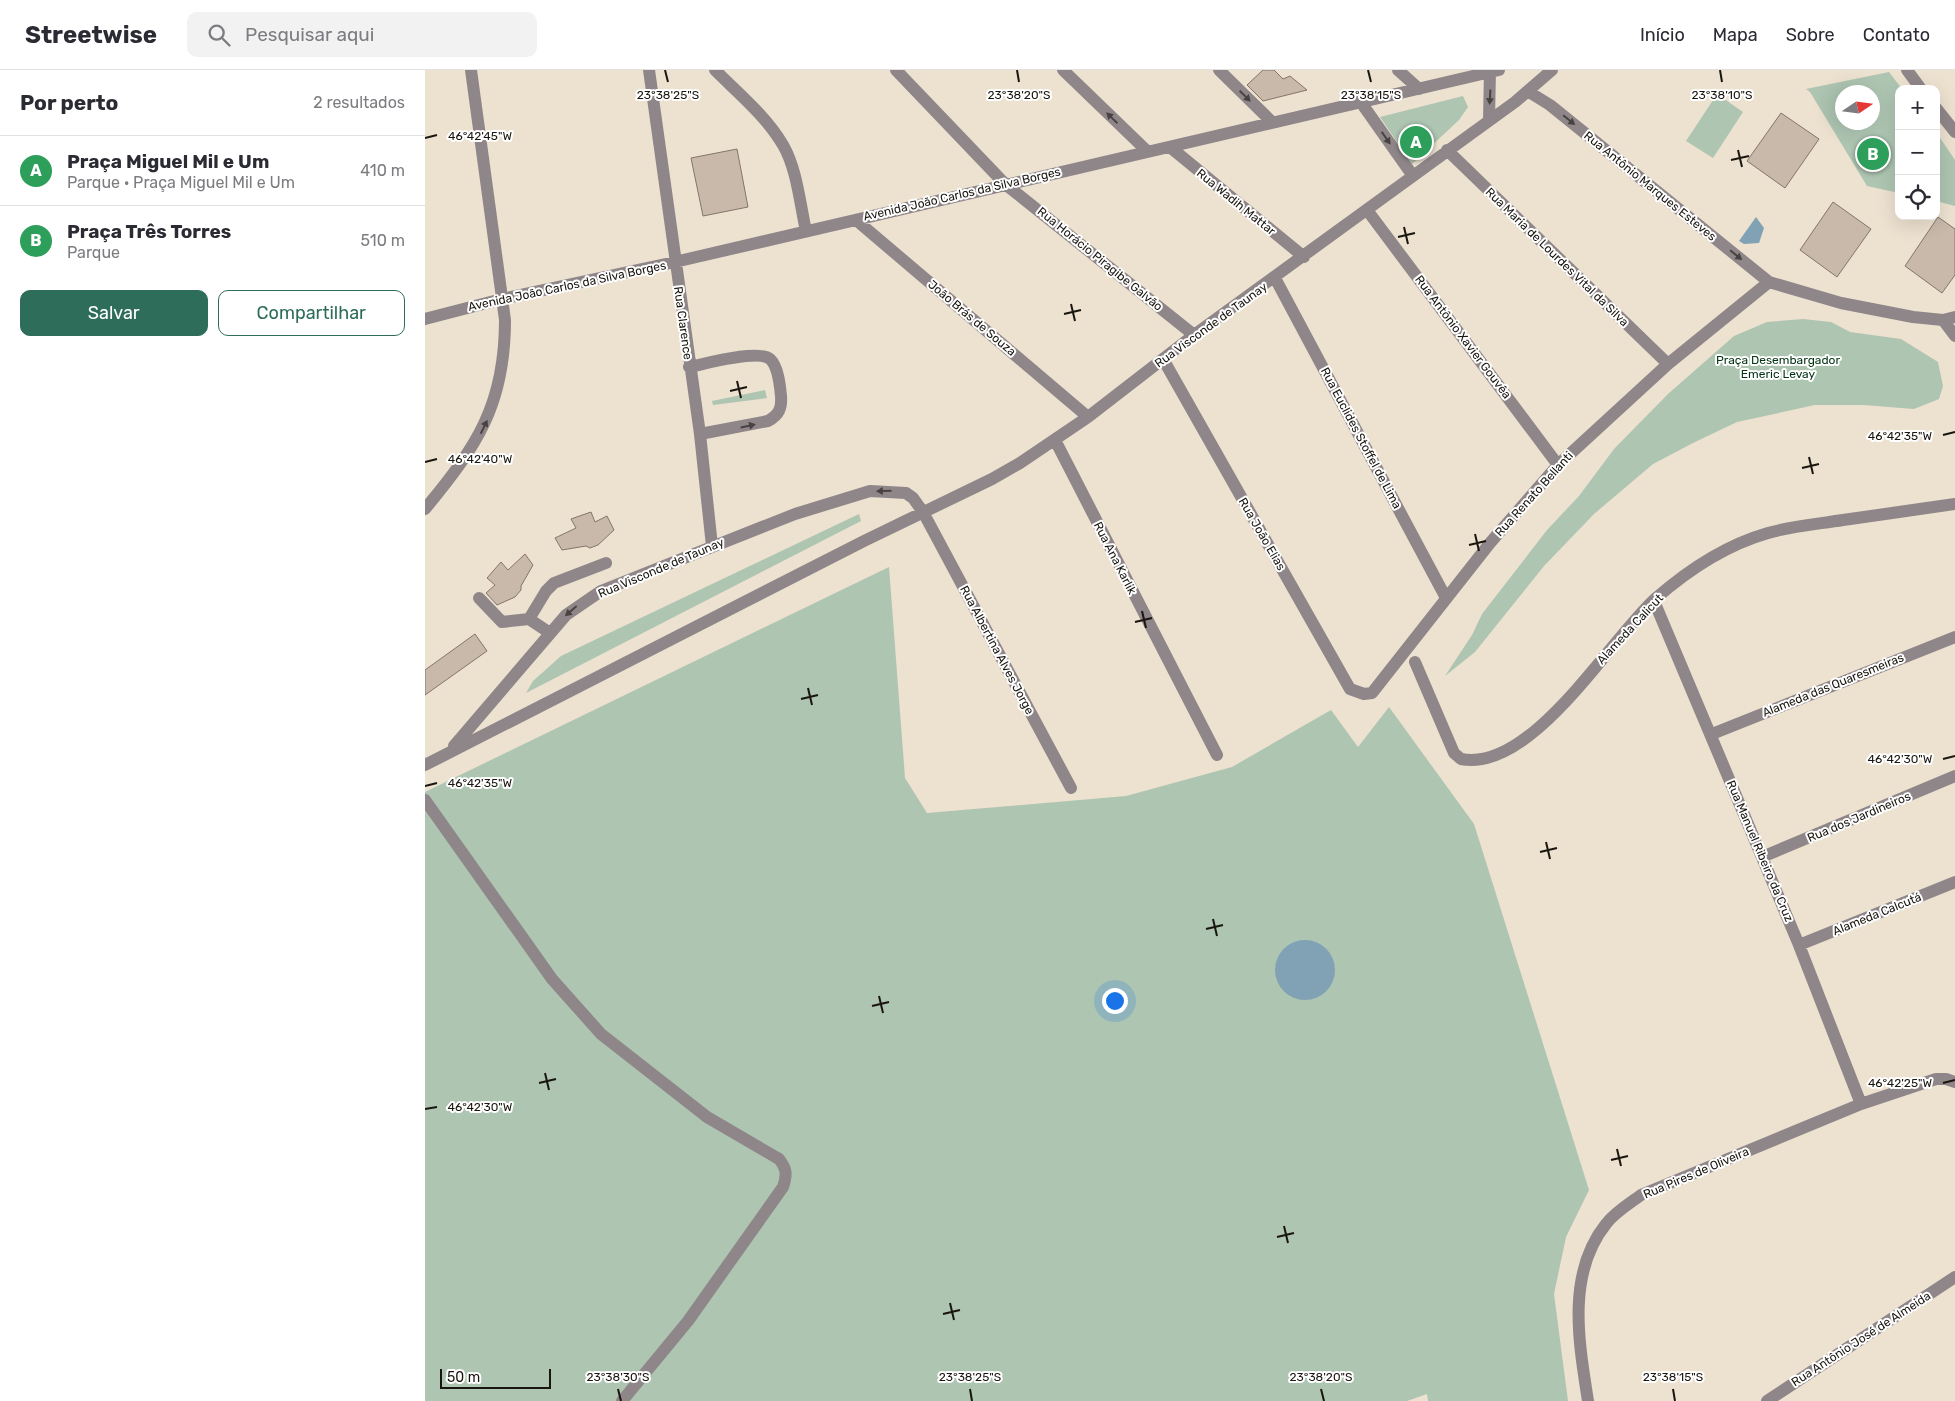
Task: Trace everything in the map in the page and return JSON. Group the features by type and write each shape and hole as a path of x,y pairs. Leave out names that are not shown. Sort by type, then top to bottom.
{"street":[{"path":"425,509 460,467 488,418 499,384 505,340 502,299 471,70"},
{"name":"Rua Clarence","path":"649,70 689,367 700,434 712,546"},
{"path":"715,70 765,121 783,145 791,167 806,231"},
{"name":"Rua Horácio Piragibe Galvão","path":"896,70 1005,184 1195,335"},
{"path":"1063,70 1147,152"},
{"path":"1219,70 1272,122"},
{"path":"1398,70 1419,89"},
{"name":"Rua Visconde de Taunay","path":"425,765 923,512 992,479 1088,417 1195,335 1304,258 1447,150 1489,122 1529,92 1551,70"},
{"path":"1907,70 1918,85"},
{"path":"1489,122 1493,71"},
{"name":"Avenida João Carlos da Silva Borges","path":"425,319 502,299 675,262 1493,71"},
{"name":"Rua Antônio Marques Esteves","path":"1529,92 1550,105 1769,282"},
{"path":"1360,101 1413,176"},
{"path":"1940,113 1955,132"},
{"name":"Rua Wadih Mattar","path":"1170,147 1304,258"},
{"name":"Rua Maria de Lourdes Vital da Silva","path":"1447,150 1667,364"},
{"name":"Rua Antônio Xavier Gouvêa","path":"1367,210 1558,465"},
{"name":"João Brás de Souza","path":"856,220 1088,417"},
{"name":"Rua Euclides Stoffel de Lima","path":"1275,278 1446,598"},
{"path":"1769,282 1841,303 1913,317 1949,318 1955,336"},
{"name":"Rua Renato Bellanti","path":"1372,693 1446,598 1558,465 1667,364 1769,282"},
{"path":"689,367 759,356 770,360 773,364 780,385 781,406 775,418 700,434"},
{"name":"Rua João Elias","path":"1163,359 1350,689 1364,694 1372,693"},
{"name":"Rua Ana Karlik","path":"1055,440 1217,755"},
{"name":"Rua Visconde de Taunay","path":"449,752 550,633 581,603 601,591 795,514 870,491 906,493 913,498 923,512"},
{"name":"Alameda Calicut","path":"1415,662 1454,753 1461,759 1480,760 1516,746 1542,726 1654,601 1689,571 1731,547 1768,533 1955,504"},
{"name":"Rua Albertina Alves Jorge","path":"923,512 1071,788"},
{"path":"529,619 546,591 554,583 606,563"},
{"path":"479,598 502,622 529,619 550,633"},
{"name":"Rua Manuel Ribeiro da Cruz","path":"1654,601 1799,945 1861,1104"},
{"name":"Alameda das Quaresmeiras","path":"1711,734 1955,637"},
{"name":"Rua dos Jardineiros","path":"1762,857 1955,776"},
{"path":"425,800 552,979 601,1034 707,1117 779,1159 785,1166 787,1176 783,1187 687,1321 622,1401"},
{"name":"Alameda Calcutá","path":"1799,945 1955,882"},
{"name":"Rua Pires de Oliveira","path":"1589,1401 1580,1330 1579,1285 1584,1263 1606,1224 1620,1210 1641,1195 1861,1104 1936,1079 1946,1079 1955,1082"},
{"name":"Rua Antônio José de Almeida","path":"1767,1401 1955,1277"}],"green space":[{"path":"1889,72 1899,85 1895,85 1895,192 1867,186 1810,92 1806,89"},
{"path":"1717,94 1743,112 1713,158 1686,141"},
{"path":"1463,96 1468,107 1459,120 1412,164 1380,117"},
{"path":"1940,138 1955,160 1955,206 1940,202"},
{"name":"Praça Desembargador Emeric Levay","path":"1803,319 1831,322 1850,332 1901,339 1938,362 1943,386 1939,399 1914,409 1863,405 1815,405 1737,422 1653,464 1594,514 1544,566 1475,652 1445,676 1472,635 1482,614 1547,530 1579,496 1614,449 1668,394 1734,336 1767,322"},
{"path":"765,390 767,398 713,405 712,401"},
{"path":"859,514 861,521 526,693 533,681 561,656"},
{"path":"889,567 905,778 927,813 1126,796 1232,767 1331,710 1358,747 1389,707 1474,824 1589,1190 1566,1237 1554,1294 1568,1401 1428,1401 1427,1394 1407,1401 425,1401 425,792"}],"water":[{"path":"1756,217 1764,228 1759,243 1744,244 1739,241"},
{"path":"1305,940 1322,945 1330,953 1335,970 1330,987 1322,995 1305,1000 1288,995 1280,987 1275,970 1280,953 1288,945"}],"building":[{"path":"1263,70 1274,70 1283,79 1290,76 1307,90 1263,101 1247,85"},
{"path":"1781,113 1819,139 1785,188 1747,161"},
{"path":"737,149 748,207 703,216 691,158"},
{"path":"1833,202 1871,229 1837,277 1800,250"},
{"path":"1940,218 1955,229 1955,275 1942,293 1905,266 1936,220"},
{"path":"591,512 595,522 607,516 614,530 598,545 590,548 586,546 562,550 555,538 576,528 571,519"},
{"path":"525,554 533,565 521,586 521,590 515,597 497,605 486,593 495,585 487,578 501,562 508,570"},
{"path":"475,634 487,651 425,695 425,670"}],"place":[{"name":"Praça Miguel Mil e Um","path":"1416,142"},
{"name":"Praça Três Torres","path":"1873,154"}]}
